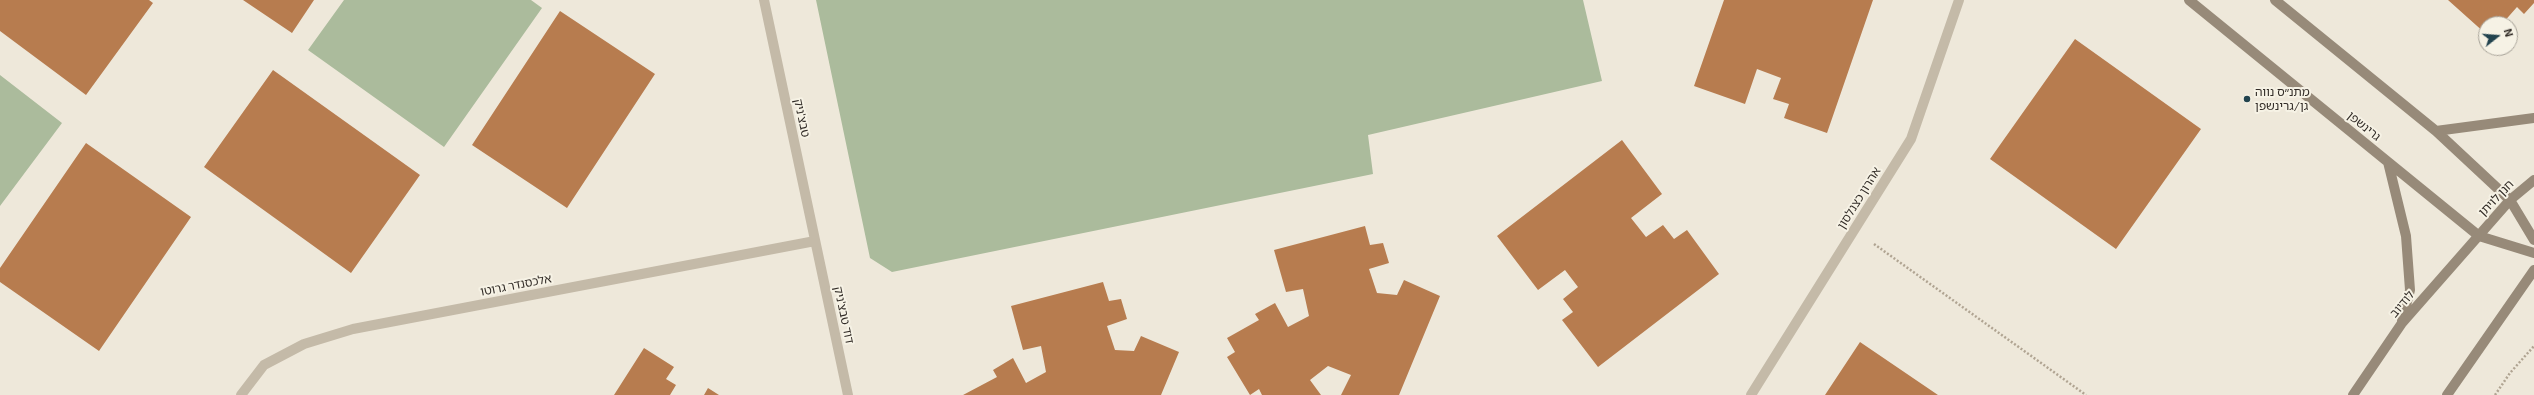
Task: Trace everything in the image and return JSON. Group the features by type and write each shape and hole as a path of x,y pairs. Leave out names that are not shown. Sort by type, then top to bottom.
{"street":[{"name":"טבצ'ניק","path":"764,0 815,241"},
{"name":"אהרון כצנלסון","path":"1751,395 1911,139 1959,0"},
{"name":"גרינשפן","path":"2189,0 2479,236 2534,253"},
{"path":"2274,0 2436,131 2510,200 2534,240"},
{"path":"2436,131 2534,118"},
{"path":"2388,162 2406,236 2410,290 2402,323"},
{"name":"חנן לויתן","path":"2479,236 2510,200 2534,180"},
{"name":"לודיוב","path":"2353,395 2402,323 2479,236"},
{"name":"אלכסנדר גרוטו","path":"240,395 264,365 304,344 353,330 815,241"},
{"name":"דוד טבצ'ניק","path":"815,241 848,395"},
{"path":"2447,395 2534,270"}],"path":[{"path":"1854,230 2086,395"},
{"path":"2495,395 2510,373 2534,346"}],"green space":[{"path":"344,0 531,0 542,8 444,147 308,50"},
{"path":"816,0 1583,0 1602,81 1368,135 1373,174 892,272 870,258"},
{"path":"0,75 62,123 0,206"}],"building":[{"path":"0,0 149,0 153,3 86,95 0,31"},
{"path":"243,0 314,0 292,33"},
{"path":"1724,0 1873,0 1827,133 1784,118 1789,104 1773,99 1781,78 1757,69 1745,104 1694,86"},
{"path":"2448,0 2534,0 2534,3 2524,14 2517,7 2509,16 2478,16 2478,27"},
{"path":"560,11 655,74 567,208 472,145"},
{"path":"2075,39 2201,129 2116,249 1990,159"},
{"path":"273,70 420,175 351,273 204,167"},
{"path":"1622,140 1662,194 1631,218 1646,237 1663,225 1674,239 1687,230 1719,274 1598,367 1562,320 1573,312 1563,299 1578,287 1565,270 1538,290 1497,236"},
{"path":"86,143 191,217 99,351 0,282 0,268"},
{"path":"1365,226 1370,245 1383,243 1389,263 1369,269 1377,293 1397,295 1404,280 1440,296 1399,395 1341,395 1351,375 1328,366 1310,380 1321,395 1262,395 1259,389 1250,395 1227,357 1235,352 1227,338 1259,320 1255,314 1275,303 1288,327 1309,316 1303,289 1286,292 1274,250"},
{"path":"1103,282 1109,301 1121,299 1127,319 1107,326 1115,350 1134,351 1141,336 1179,352 1161,395 963,395 997,377 993,370 1013,358 1026,383 1046,372 1041,346 1023,350 1011,306"},
{"path":"1860,342 1938,395 1825,395"},
{"path":"644,348 674,367 666,379 676,385 670,395 614,395"},
{"path":"708,388 719,395 704,395"}],"place":[{"name":"מתנ״ס נווה גן/גרינשפן","path":"2247,99"}]}
